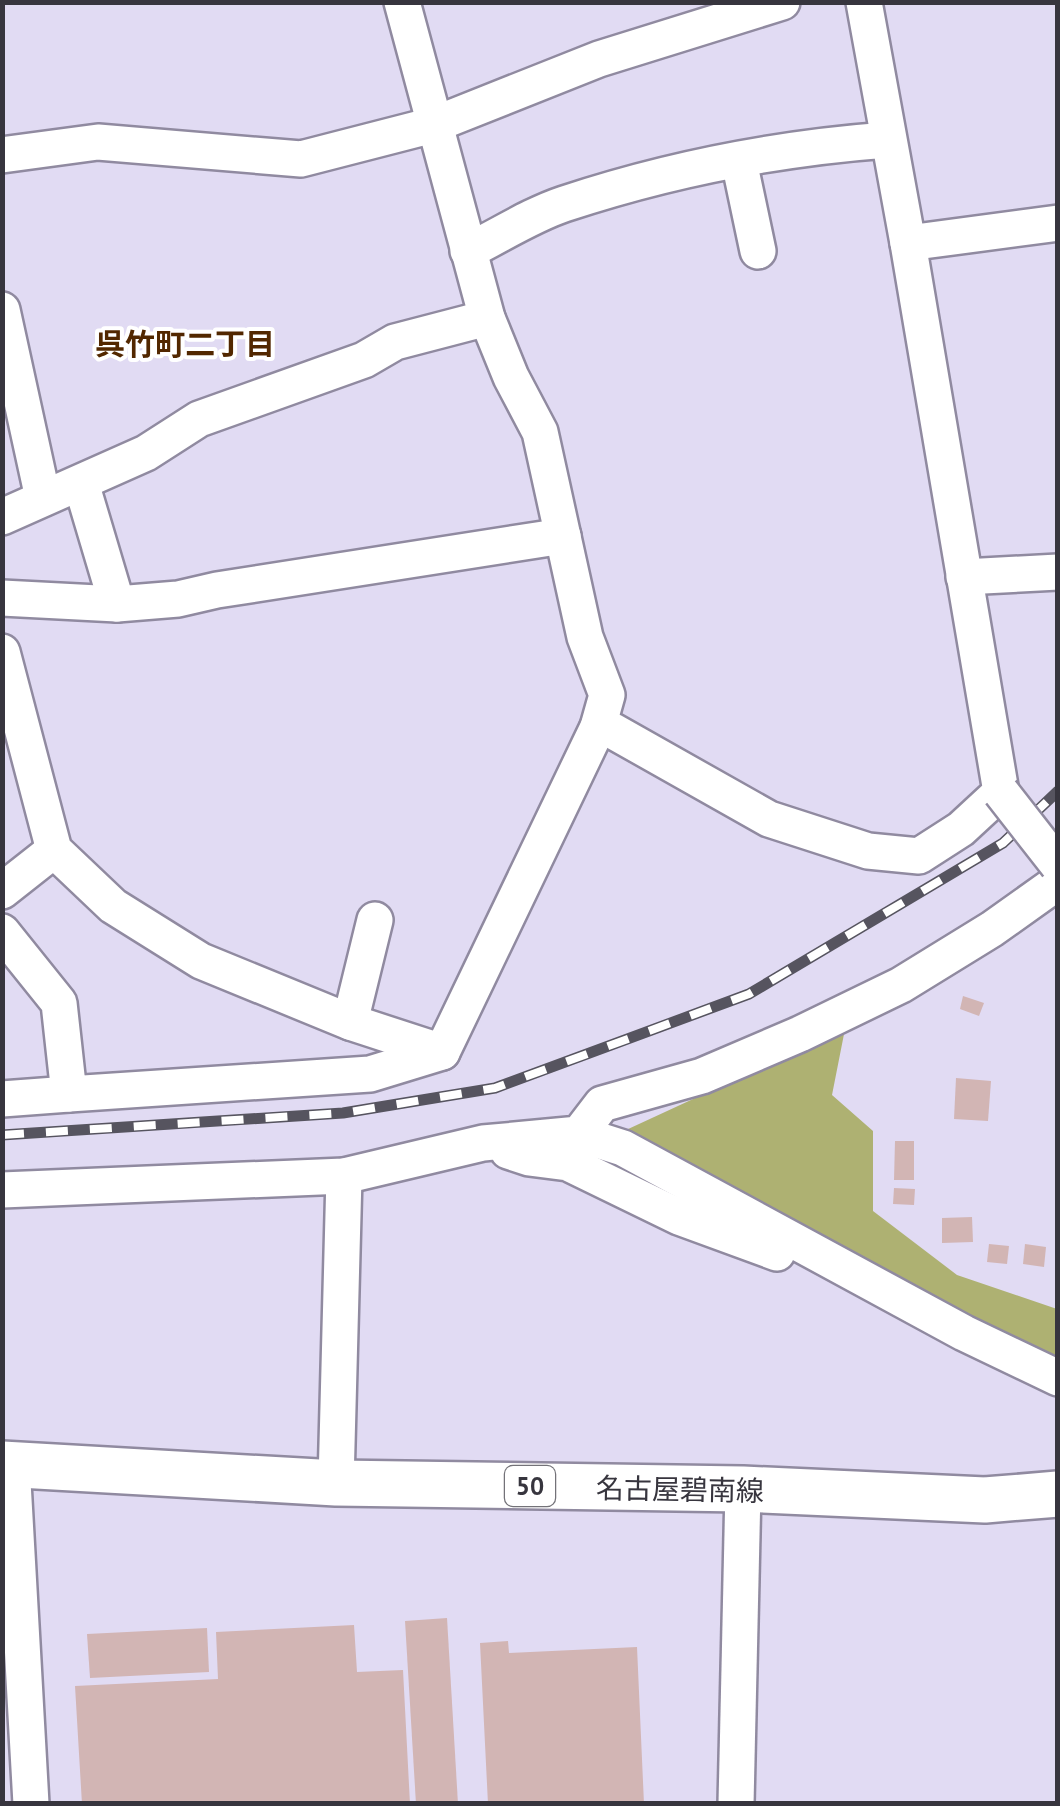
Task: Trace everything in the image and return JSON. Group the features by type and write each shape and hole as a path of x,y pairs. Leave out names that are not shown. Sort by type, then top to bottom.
{"main road":[{"name":"名古屋碧南線","path":"7,1464 336,1484 743,1489 986,1500 1058,1494"}],"street":[{"path":"2,1099 370,1074 442,1052 598,727 606,695 585,637 540,432 511,377 487,318 432,126 402,2"},
{"path":"2,155 98,142 301,160 432,126 599,60 782,2"},
{"path":"864,2 1001,792 1058,866"},
{"path":"468,252 561,205 739,161 888,140"},
{"path":"739,161 758,251"},
{"path":"908,243 1058,222"},
{"path":"2,310 43,498"},
{"path":"2,517 146,454 199,419 364,360 395,342 487,318"},
{"path":"81,483 117,604"},
{"path":"2,598 117,604 178,599 563,536"},
{"path":"964,577 1058,572"},
{"path":"2,652 54,850 113,906 201,960 350,1022 442,1052"},
{"path":"598,727 613,731 769,819 868,851 919,856 961,830 1001,792"},
{"path":"2,891 54,850"},
{"path":"579,1134 602,1104 702,1076 902,985 1058,882"},
{"path":"350,1022 374,920"},
{"path":"2,932 59,1003 69,1094"},
{"path":"2,1190 344,1176 484,1142 579,1134 623,1148 964,1333 1058,1378"},
{"path":"484,1142 530,1158 568,1163 679,1216 777,1253 785,1234"},
{"path":"336,1484 344,1176"},
{"path":"7,1464 12,1634 31,1804"},
{"path":"736,1804 743,1489"}],"green space":[{"path":"845,1029 832,1095 873,1131 873,1211 957,1275 1057,1309 1057,1369 613,1136"}],"building":[{"path":"963,996 984,1003 979,1016 960,1009"},
{"path":"956,1078 991,1081 988,1121 954,1119"},
{"path":"895,1141 914,1141 914,1180 894,1180"},
{"path":"894,1188 915,1189 914,1205 893,1204"},
{"path":"972,1217 973,1242 942,1243 942,1218"},
{"path":"989,1244 1009,1246 1007,1264 987,1262"},
{"path":"1025,1244 1046,1247 1044,1267 1023,1264"},
{"path":"447,1618 458,1804 416,1804 405,1621"},
{"path":"354,1625 357,1672 403,1670 410,1804 82,1804 75,1686 218,1679 216,1632"},
{"path":"207,1628 209,1672 90,1678 87,1634"},
{"path":"508,1641 509,1653 637,1647 644,1804 488,1804 480,1643"}],"railway":[{"path":"2,1135 343,1113 495,1088 749,994 1003,843 1058,791"}],"district":[{"name":"呉竹町二丁目","path":"185,343"}]}
